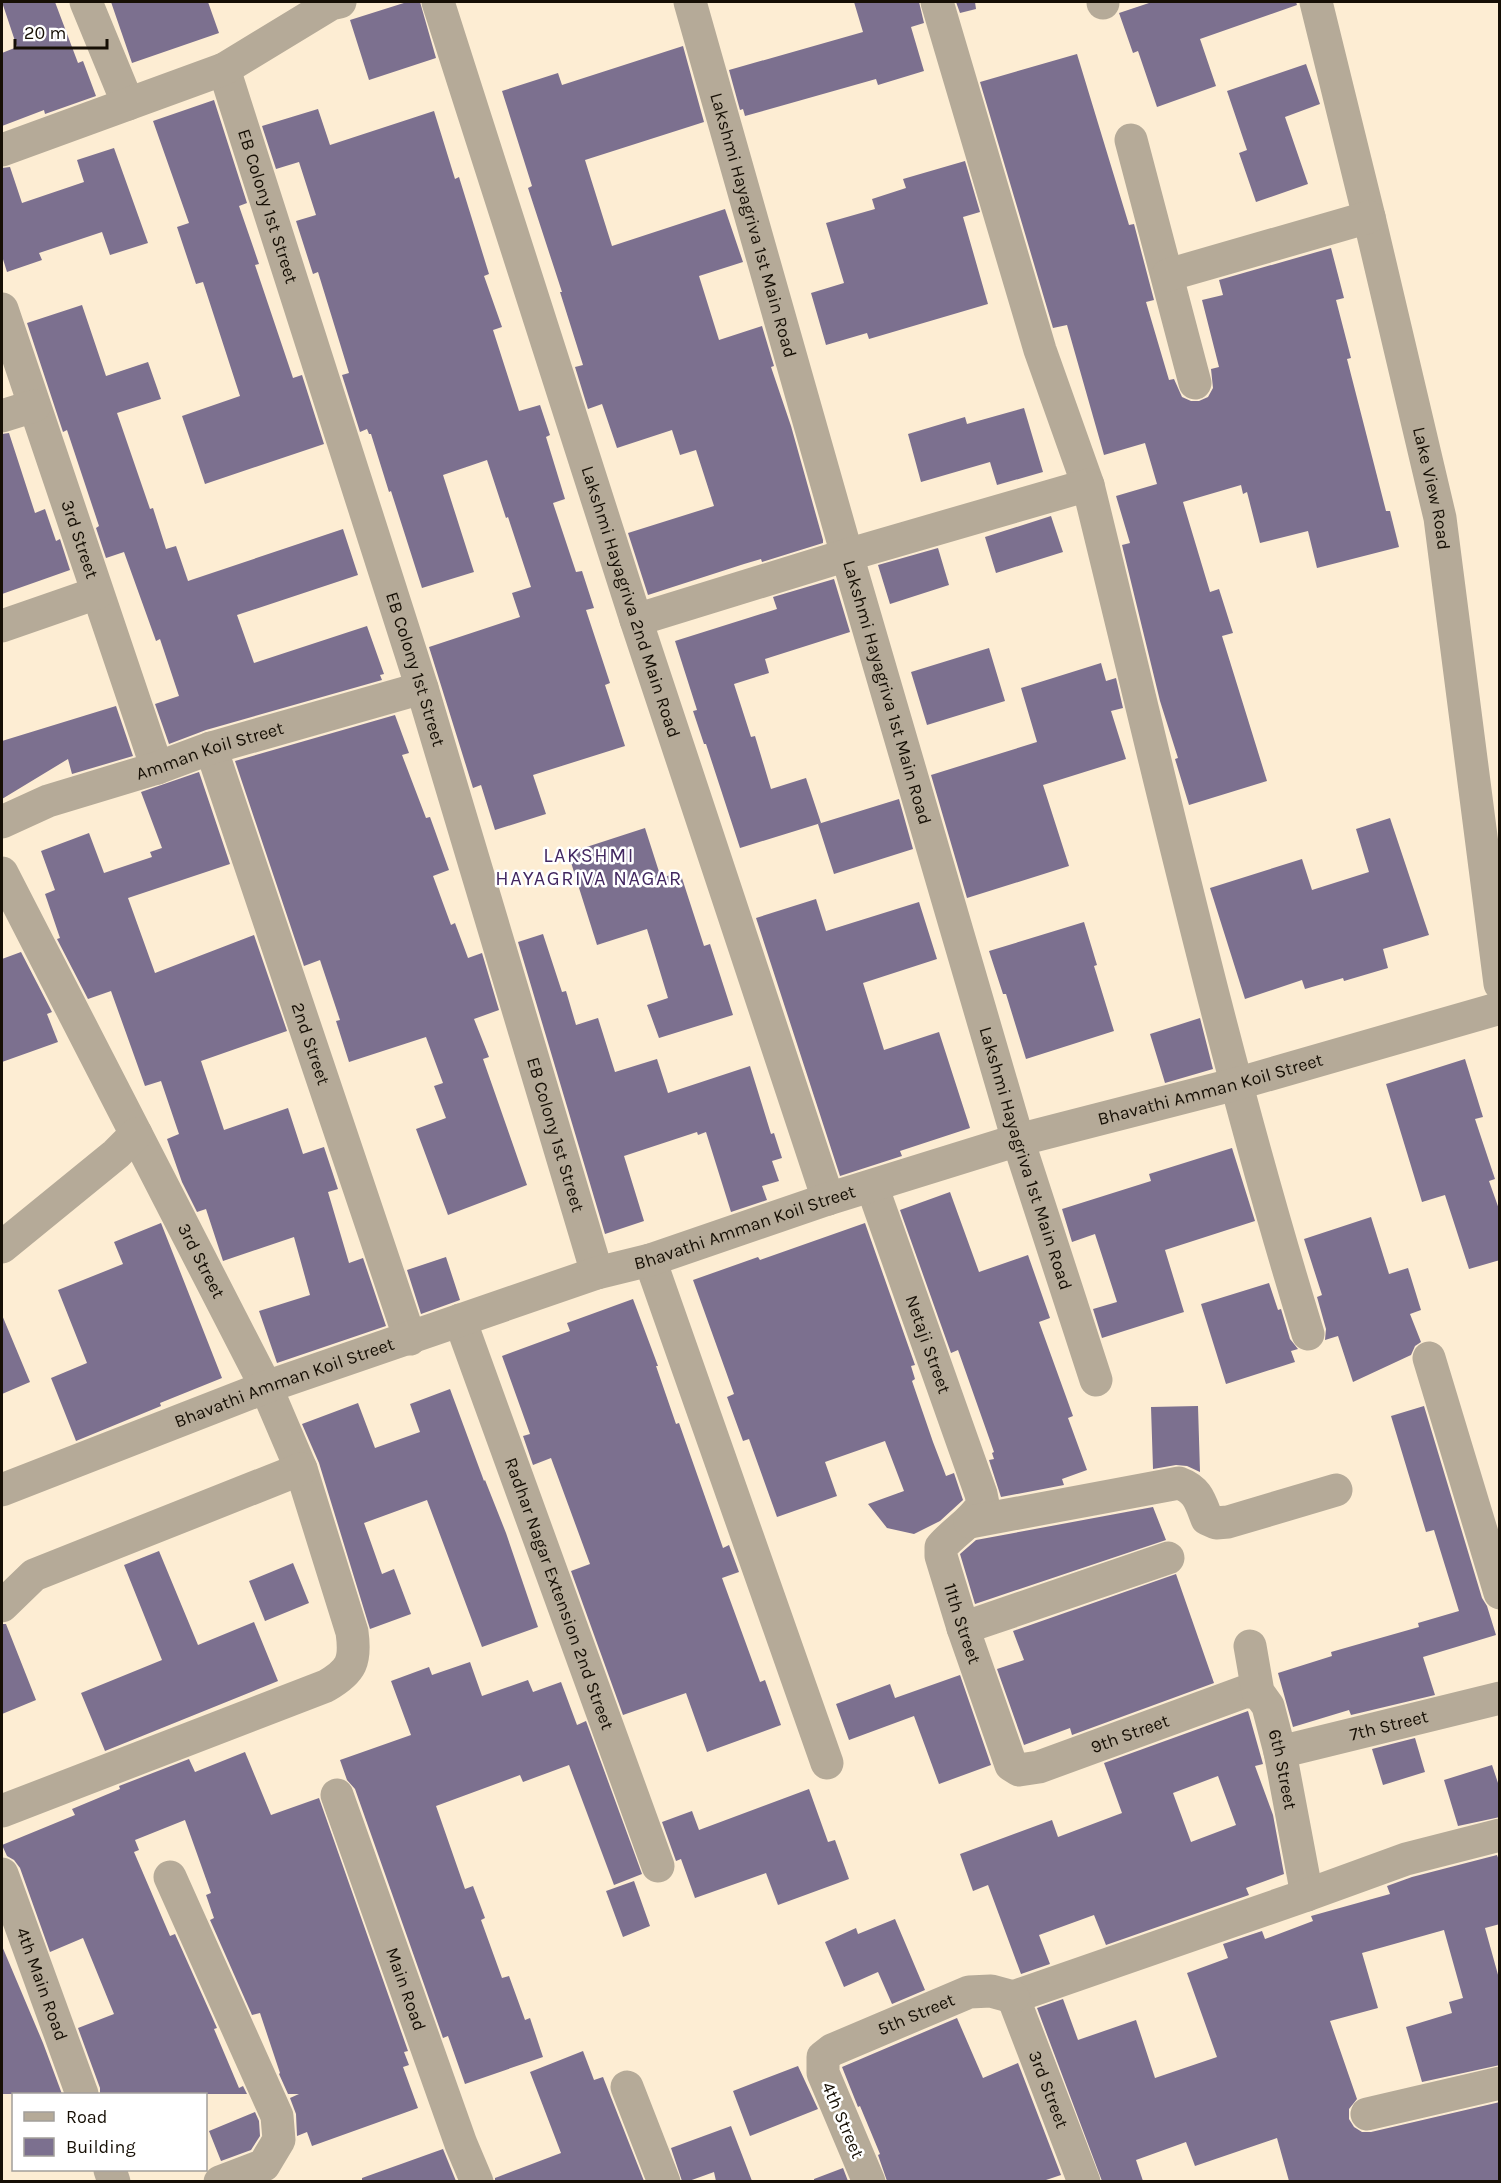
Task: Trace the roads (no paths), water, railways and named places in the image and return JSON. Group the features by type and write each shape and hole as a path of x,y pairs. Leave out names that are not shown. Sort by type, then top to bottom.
{"street":[{"path":"86,2 128,104"},
{"path":"2,150 224,69 334,2"},
{"name":"Lakshmi Hayagriva 2nd Main Road","path":"438,2 636,620 828,1199"},
{"name":"Lakshmi Hayagriva 1st Main Road","path":"690,2 847,555 1018,1140 1096,1380"},
{"path":"936,2 1041,350 1088,485 1236,1084 1308,1334"},
{"name":"Lake View Road","path":"1316,2 1440,518 1500,984"},
{"name":"EB Colony 1st Street","path":"224,69 422,688 597,1273"},
{"path":"1131,140 1195,383"},
{"path":"1168,275 1369,218"},
{"name":"3rd Street","path":"2,309 157,768"},
{"path":"2,416 34,406"},
{"path":"636,620 847,555 1088,485"},
{"path":"2,626 97,593"},
{"name":"Amman Koil Street","path":"2,822 48,801 157,768 211,748 422,688"},
{"name":"2nd Street","path":"211,748 410,1339"},
{"name":"3rd Street","path":"2,873 266,1387 301,1469 352,1632 354,1649 351,1666 341,1677 326,1686 2,1811"},
{"name":"Bhavathi Amman Koil Street","path":"2,1490 266,1387 597,1273 650,1260 828,1199 1018,1140 1236,1084 1500,1008"},
{"path":"2,1247 116,1154 136,1134"},
{"name":"Netaji Street","path":"872,1186 981,1494 976,1513"},
{"path":"650,1260 827,1762"},
{"name":"Radhar Nagar Extension 2nd Street","path":"460,1320 658,1866"},
{"path":"1429,1358 1500,1593"},
{"path":"2,1606 34,1575 301,1469"},
{"path":"976,1513 1179,1483 1191,1487 1207,1519 1216,1523 1228,1522 1336,1490"},
{"name":"11th Street","path":"976,1513 941,1547 941,1556 1007,1757"},
{"path":"963,1628 1168,1558"},
{"name":"6th Street","path":"1251,1646 1258,1692 1268,1706 1280,1752 1306,1895"},
{"name":"9th Street","path":"1007,1757 1011,1766 1026,1771 1244,1692 1258,1692"},
{"name":"7th Street","path":"1280,1752 1500,1698"},
{"name":"Main Road","path":"337,1795 461,2144 477,2181"},
{"path":"1013,1996 1406,1859 1500,1835"},
{"name":"4th Main Road","path":"2,1874 82,2093"},
{"path":"170,1877 277,2116 279,2140 264,2165 220,2181"},
{"name":"5th Street","path":"823,2057 832,2050 969,1992 991,1991 1013,1996"},
{"name":"3rd Street","path":"1013,1996 1084,2181"},
{"name":"4th Street","path":"823,2057 823,2073 870,2181"},
{"path":"1366,2114 1500,2083"},
{"path":"627,2086 664,2181"}],"district":[{"name":"LAKSHMI HAYAGRIVA NAGAR","path":"589,866"}]}
